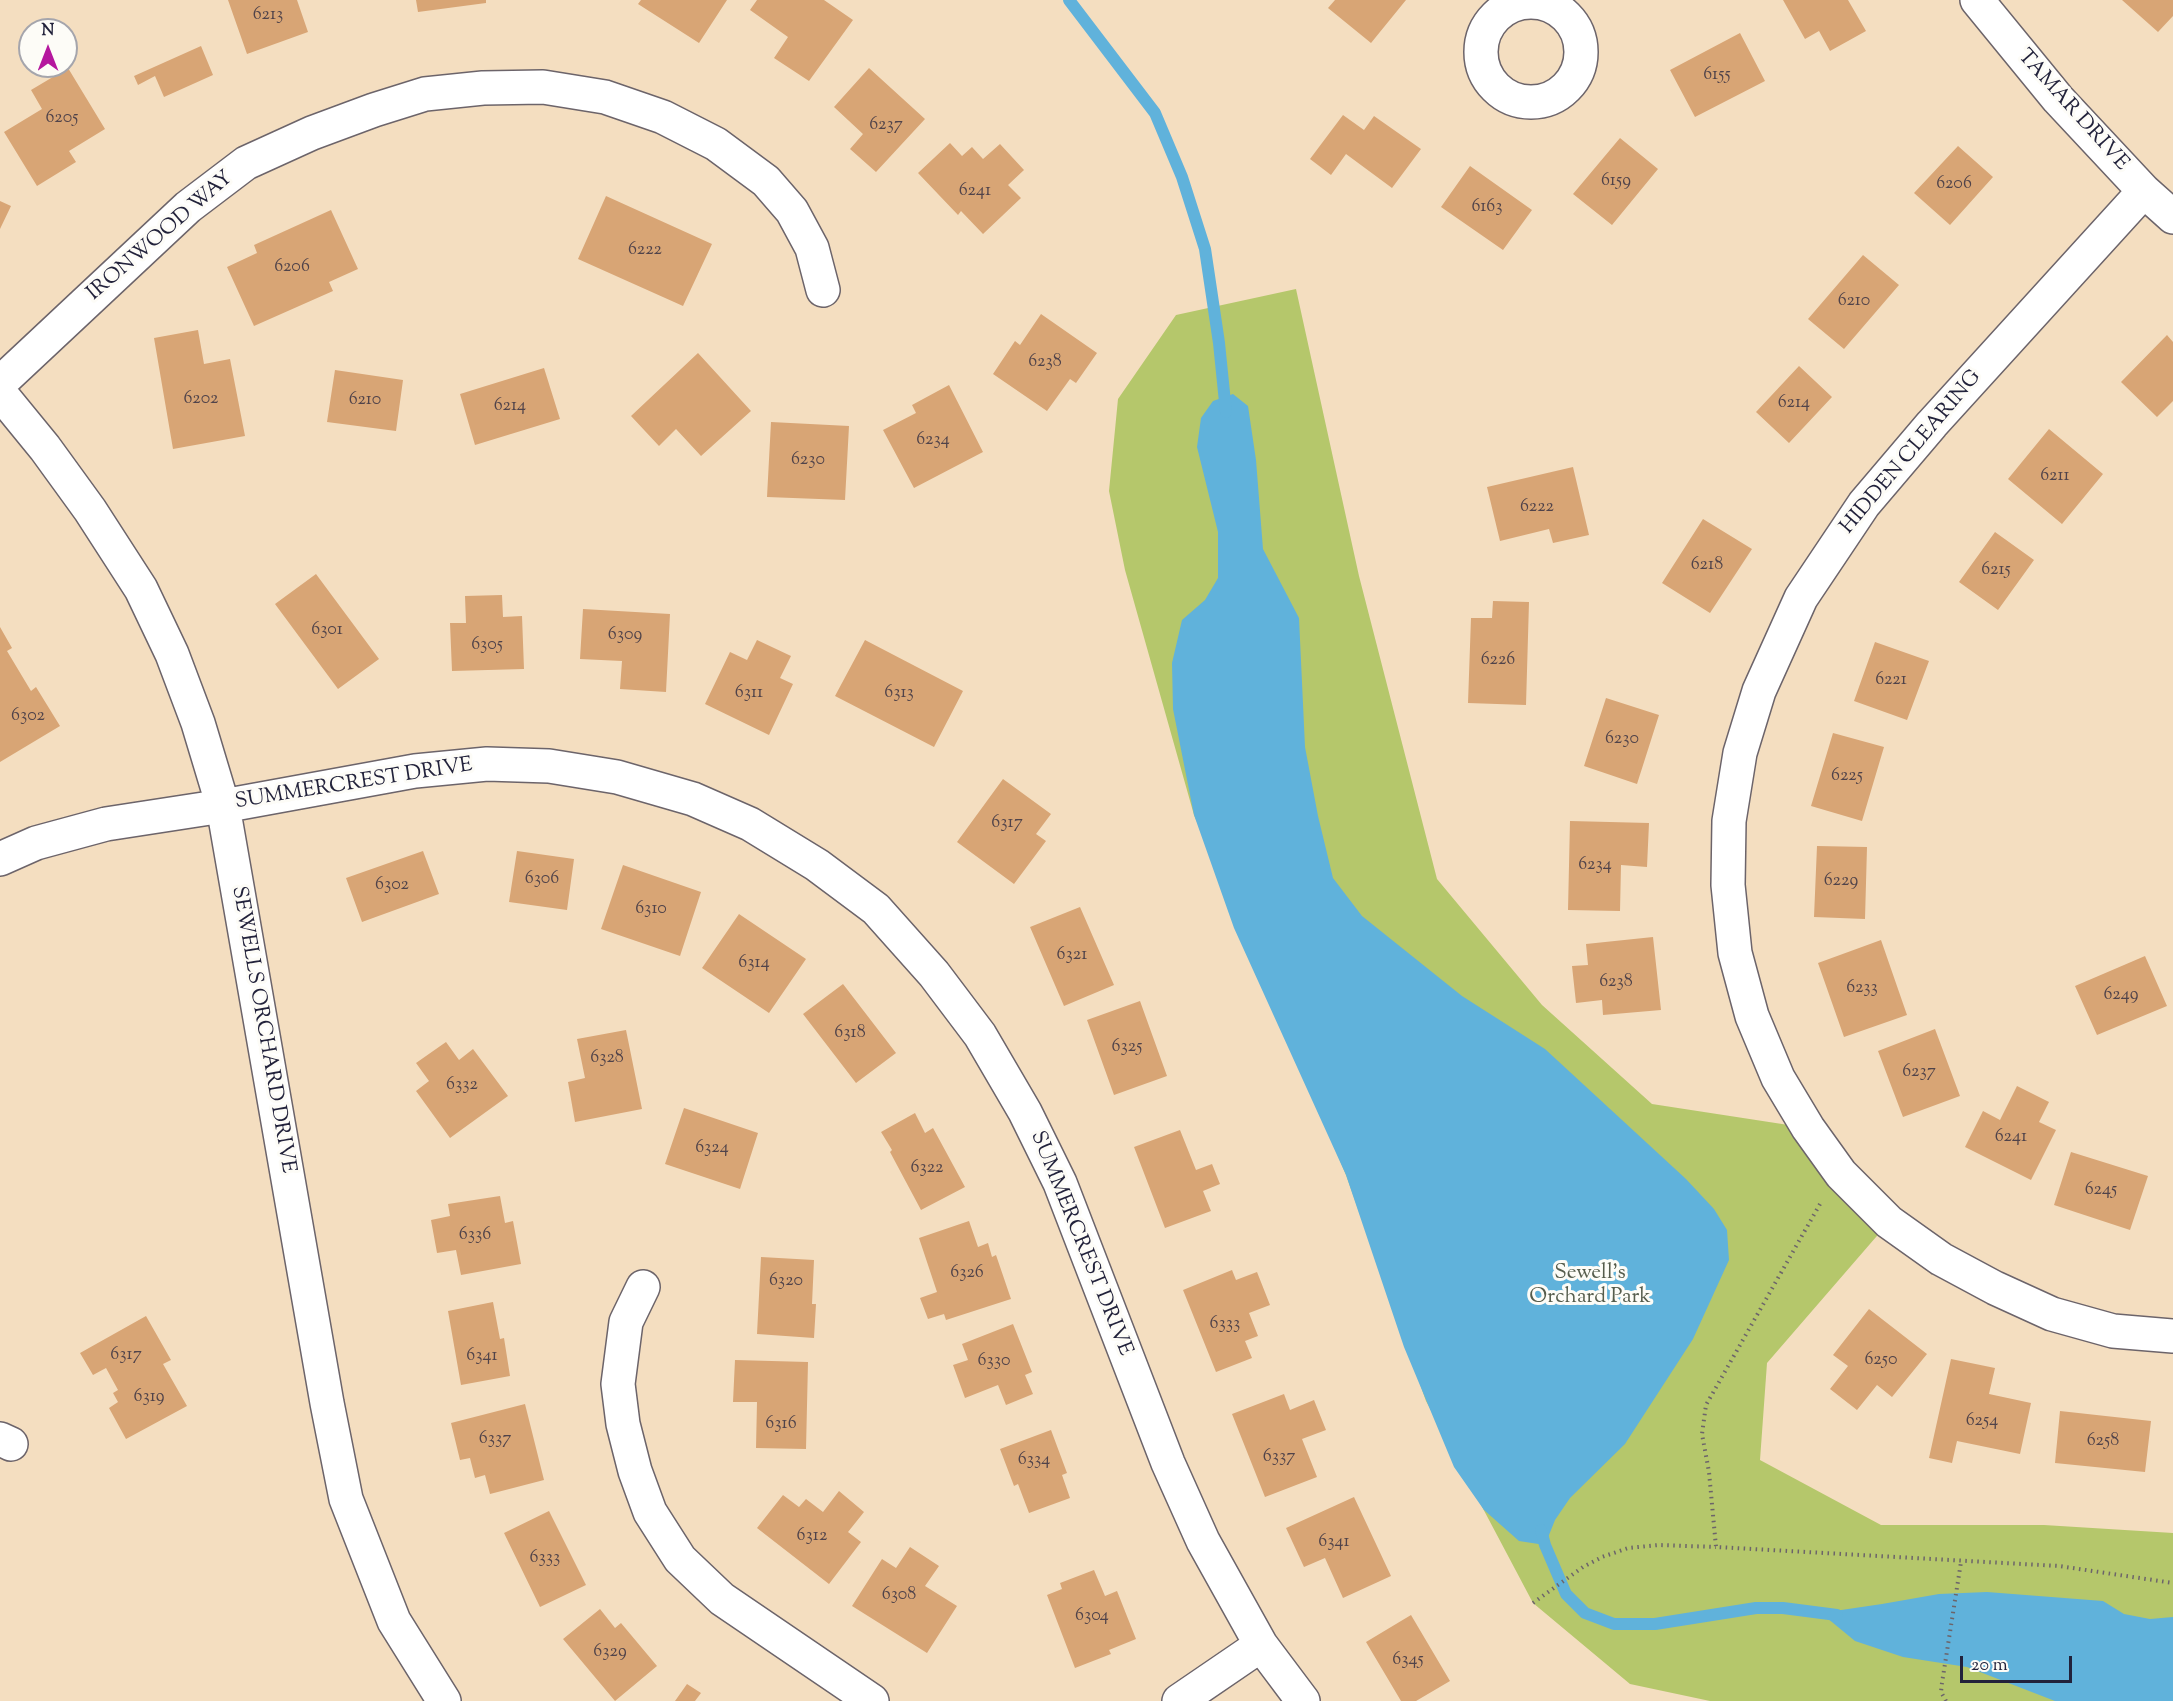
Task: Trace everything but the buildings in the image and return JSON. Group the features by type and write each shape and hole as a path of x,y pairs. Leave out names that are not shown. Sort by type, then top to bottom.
{"street":[{"name":"TAMAR DRIVE","path":"1977,0 2058,99 2144,191 2173,218"},
{"name":"IRONWOOD WAY","path":"0,383 188,207 246,163 312,133 425,94 483,88 543,87 605,97 663,117 716,144 766,181 792,212 812,248 823,290"},
{"name":"HIDDEN CLEARING","path":"2144,191 1932,424 1864,504 1801,598 1759,691 1740,753 1729,821 1728,885 1735,952 1752,1016 1778,1078 1808,1128 1840,1174 1889,1222 1941,1259 1995,1288 2052,1314 2113,1331 2173,1336"},
{"name":"SEWELLS ORCHARD DRIVE","path":"0,393 45,448 141,589 172,654 198,723 223,806 325,1391 346,1499 394,1621 444,1701"},
{"name":"SUMMERCREST DRIVE","path":"0,859 36,843 106,824 223,806 415,771 487,764 560,768 617,777 693,799 750,824 817,865 876,909 934,974 980,1035 1024,1112 1060,1183 1168,1463 1203,1541 1261,1645 1303,1701"},
{"path":"643,1287 626,1323 618,1384 623,1424 635,1471 650,1512 681,1559 722,1599 872,1701"},
{"path":"1179,1701 1261,1645"}],"path":[{"path":"1716,1547 1709,1472 1702,1434 1706,1405 1783,1267 1840,1174"},
{"path":"1533,1603 1582,1567 1602,1557 1629,1548 1659,1545 2058,1566 2173,1583"},
{"path":"1946,1701 1941,1692 1961,1562"}],"green space":[{"name":"Sewell's Orchard Park","path":"1296,289 1359,576 1437,879 1542,1005 1652,1104 1808,1128 1889,1222 1767,1363 1760,1460 1881,1525 2044,1525 2173,1533 2173,1701 1710,1701 1630,1684 1533,1603 1426,1401 1346,1175 1194,815 1125,570 1109,491 1118,399 1176,315"}],"water":[{"path":"1233,394 1248,406 1256,460 1263,549 1299,618 1305,747 1333,878 1362,916 1462,996 1545,1049 1686,1179 1714,1209 1727,1230 1729,1260 1693,1339 1625,1444 1570,1498 1555,1520 1545,1545 1519,1541 1484,1510 1454,1467 1404,1347 1346,1175 1234,928 1194,815 1173,709 1172,663 1182,620 1205,600 1218,578 1218,532 1197,447 1201,418 1213,401"},
{"path":"1987,1592 2103,1601 2124,1614 2150,1619 2173,1617 2173,1701 2055,1701 1967,1667 1903,1657 1855,1641 1821,1613 1939,1594"}],"waterway":[{"path":"1069,0 1155,113 1182,177 1205,249 1219,343 1226,412"},
{"path":"1541,1530 1566,1594 1585,1613 1614,1624 1655,1624 1756,1608 1783,1608 1837,1615"}]}
